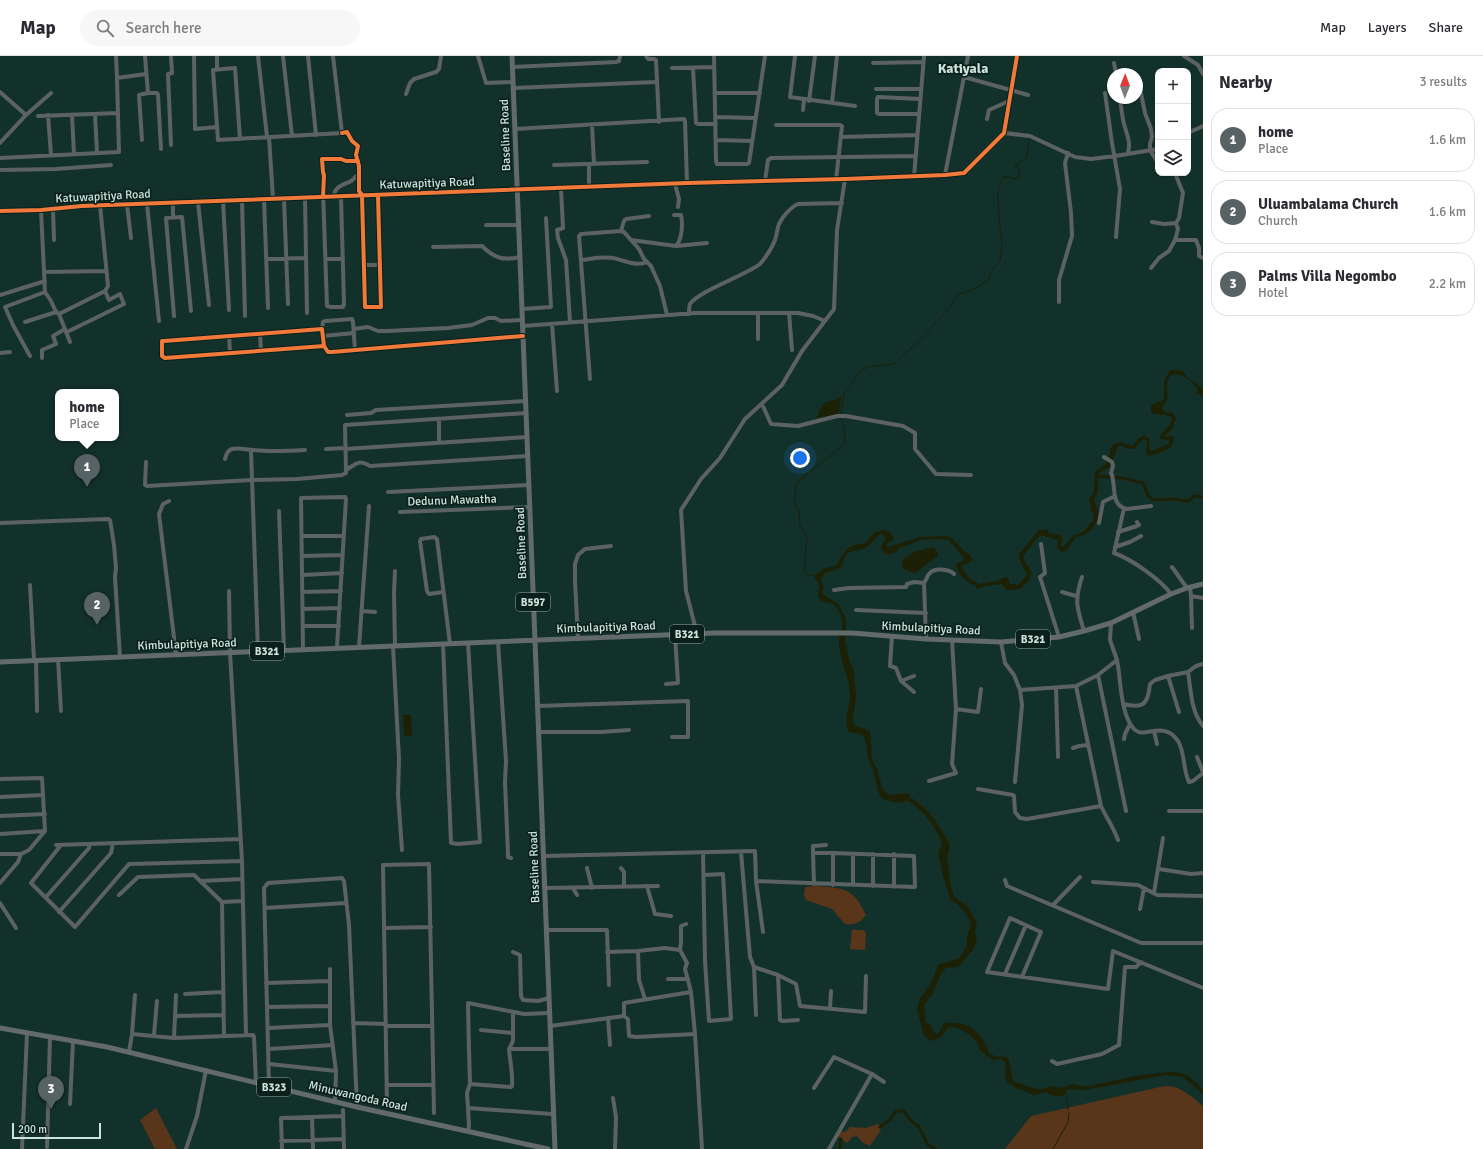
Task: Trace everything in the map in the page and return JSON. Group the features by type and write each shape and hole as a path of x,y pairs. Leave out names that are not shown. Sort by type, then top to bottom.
{"main road":[{"name":"Baseline Road","path":"512,56 555,1149"},
{"name":"Kimbulapitiya Road","path":"0,662 337,647 697,634 840,633 1001,642 1059,637 1084,631 1111,623 1171,594 1189,587 1203,584"},
{"name":"Minuwangoda Road","path":"0,1028 130,1052 335,1102 468,1130 548,1149"}],"street":[{"path":"0,158 119,152 116,56"},
{"path":"145,56 148,93"},
{"path":"171,56 172,73 168,74 171,145"},
{"path":"194,56 195,129 217,127"},
{"path":"216,56 217,70"},
{"path":"258,56 268,137 273,199"},
{"path":"283,56 292,136"},
{"path":"308,56 316,135"},
{"path":"333,56 342,132"},
{"path":"406,94 410,83 414,79 436,72 439,69 441,56"},
{"path":"478,56 486,83 513,82"},
{"path":"513,67 616,62 620,61 620,56"},
{"path":"646,56 648,59 656,60 659,122"},
{"path":"714,56 716,163 720,164 748,163 765,56"},
{"path":"795,56 790,97 855,106"},
{"path":"803,110 807,100 815,56"},
{"path":"832,104 837,56"},
{"path":"914,177 924,56"},
{"path":"945,175 968,56"},
{"path":"1017,56 1010,90 1004,133 1030,136 1075,157 1091,158 1115,156 1155,149"},
{"path":"1184,56 1198,65 1203,74"},
{"path":"874,63 923,62"},
{"path":"1114,64 1115,68"},
{"path":"672,68 714,67"},
{"path":"240,139 235,68 213,70 218,140 240,139 268,137 316,135 347,132 352,141 358,146 356,155 358,161 360,191 362,195 365,306 381,307 378,195"},
{"path":"693,68 696,123 716,124"},
{"path":"117,78 146,74"},
{"path":"964,77 1028,95"},
{"path":"514,88 656,82"},
{"path":"876,89 921,89"},
{"path":"0,92 26,115"},
{"path":"0,143 26,115 51,93"},
{"path":"142,140 139,95 157,93 161,149"},
{"path":"715,93 760,93"},
{"path":"1105,93 1120,189 1116,237"},
{"path":"919,114 879,114 877,98 920,99"},
{"path":"987,118 989,110 1009,101"},
{"path":"1143,103 1151,129 1152,137 1150,150 1155,158"},
{"path":"1121,104 1124,126 1128,132 1130,146 1128,153"},
{"path":"38,116 118,113"},
{"path":"95,114 97,153"},
{"path":"48,115 51,155"},
{"path":"72,115 74,154"},
{"path":"716,117 755,118"},
{"path":"515,129 659,122 684,119 687,183"},
{"path":"776,125 840,124 842,126 836,180"},
{"path":"590,187 592,164 592,125"},
{"path":"1191,132 1203,126"},
{"name":"Katuwapitiya Road","path":"0,211 40,210 100,205 362,195 687,183 845,180 945,175 964,173 1004,133"},
{"path":"841,137 917,135"},
{"path":"716,140 752,141"},
{"path":"1059,302 1058,280 1072,236 1065,163 1068,153"},
{"path":"765,181 769,159 916,156"},
{"path":"341,197 344,306 337,308 327,306 327,259 322,159 358,161"},
{"path":"554,165 647,162"},
{"path":"0,170 56,169 111,164"},
{"path":"334,197 334,193 341,184 352,181 359,174"},
{"path":"1152,222 1164,226 1176,222 1179,218 1183,194 1176,176"},
{"path":"697,634 686,591 681,510 702,479 720,458 745,420 782,385 802,351 834,309 837,230 845,180"},
{"path":"675,184 680,198 678,207"},
{"path":"561,188 563,228 557,230 558,238 566,260 570,322"},
{"path":"304,198 307,313"},
{"path":"264,199 268,308"},
{"path":"284,199 285,258 288,304"},
{"path":"242,200 245,316"},
{"path":"223,201 229,310"},
{"path":"198,202 209,305"},
{"path":"173,203 173,217"},
{"path":"689,314 689,306 704,293 760,264 776,239 779,224 782,218 794,206 798,204 842,203"},
{"path":"147,204 159,321"},
{"path":"25,322 57,313 105,291 108,286 100,205"},
{"path":"127,205 131,238"},
{"path":"53,208 54,240"},
{"path":"40,210 45,292 52,301 70,342"},
{"path":"674,215 681,215 682,223 679,242 676,246"},
{"path":"621,231 626,219 649,216"},
{"path":"174,316 166,218 182,217 191,311"},
{"path":"522,309 551,307 546,218"},
{"path":"1151,268 1159,258 1169,251 1175,240 1178,229 1176,222"},
{"path":"486,225 519,225"},
{"path":"590,379 581,260 581,234 621,231 631,240 640,249 644,258 651,266 660,286 667,315"},
{"path":"631,240 676,246 707,243"},
{"path":"1175,240 1196,240 1199,248 1199,256 1203,258"},
{"path":"432,247 471,245 482,246 491,255 508,260 520,257"},
{"path":"266,259 306,258"},
{"path":"581,260 607,258 643,264 647,262"},
{"path":"327,259 343,259"},
{"path":"364,265 380,265"},
{"path":"44,272 106,271"},
{"path":"0,295 45,281"},
{"path":"42,358 42,350 56,344 53,336 124,304 120,294 109,300 105,291"},
{"path":"30,356 13,326 5,307 45,292"},
{"path":"758,313 758,340"},
{"path":"523,326 689,314 789,313 813,316 825,321"},
{"path":"789,313 792,350"},
{"path":"323,336 368,327 378,331 387,331 448,328 472,324 488,318 495,318 501,321 522,320"},
{"path":"355,350 353,322 351,319 323,322 322,329 324,346 328,352 355,350 523,336"},
{"path":"552,324 557,391"},
{"path":"322,329 162,341 162,356 165,358 324,346"},
{"path":"260,333 261,350"},
{"path":"229,335 230,353"},
{"path":"0,353 10,352"},
{"path":"347,415 371,413 376,410 526,401"},
{"path":"762,404 771,424 798,426 837,416 846,416 903,426 915,432 915,449 936,474 971,475"},
{"path":"146,462 145,485 147,486 342,476 346,473 346,425 526,413"},
{"path":"438,420 439,443"},
{"path":"326,449 527,437"},
{"path":"225,459 228,451 232,449 305,450"},
{"path":"251,450 258,651"},
{"path":"346,470 360,462 364,462 370,466 528,456"},
{"path":"1104,457 1112,462 1113,466 1111,473 1117,503 1124,508 1151,506"},
{"path":"388,492 529,485"},
{"path":"1099,523 1103,502 1115,496"},
{"path":"303,649 301,498 345,498 337,647"},
{"path":"169,501 161,506 159,514 176,654"},
{"path":"360,647 369,506"},
{"name":"Dedunu Mawatha","path":"400,512 530,507"},
{"path":"1124,508 1114,553 1126,557 1161,583 1171,594"},
{"path":"279,511 284,650"},
{"path":"0,523 110,520 116,568 115,577 120,656"},
{"path":"1118,532 1139,525 1137,522"},
{"path":"302,536 344,536"},
{"path":"1115,547 1142,536"},
{"path":"443,592 429,594 427,591 420,541 423,539 434,537 437,538 450,644"},
{"path":"1041,544 1045,573 1040,577 1059,637"},
{"path":"578,638 575,581 575,564 578,555 585,549 611,546"},
{"path":"302,556 343,555"},
{"path":"1172,567 1189,587 1191,596 1192,628"},
{"path":"926,639 924,583 930,573 936,570 951,571 954,574"},
{"path":"395,571 394,646 402,850"},
{"path":"302,575 342,573"},
{"path":"1082,577 1076,596 1077,608 1084,631"},
{"path":"834,590 849,588 906,588 907,584 914,582 924,583"},
{"path":"30,585 37,711"},
{"path":"229,591 230,652 242,861 246,1034"},
{"path":"302,592 341,591"},
{"path":"1062,592 1076,596"},
{"path":"1191,596 1203,598"},
{"path":"303,608 340,608"},
{"path":"856,610 926,613"},
{"path":"362,611 375,612"},
{"path":"1133,612 1139,639"},
{"path":"1111,623 1110,640 1117,660 1123,704 1130,724 1138,732 1164,730 1171,734 1177,740 1189,782 1193,782 1203,773 1197,757"},
{"path":"303,626 339,626"},
{"path":"666,684 678,683 675,635"},
{"path":"892,636 890,666 896,668 902,680 914,692"},
{"path":"929,781 956,773 952,764 956,708 952,640"},
{"path":"498,642 506,761 505,782 508,857 511,858"},
{"path":"1001,642 1005,663 1014,675 1020,690 1022,705 1015,782"},
{"path":"443,644 451,843 458,844 480,842 468,643"},
{"path":"58,659 61,711"},
{"path":"1020,690 1076,686 1098,676 1117,660"},
{"path":"1123,704 1136,706 1144,704 1149,695 1150,684 1155,680 1188,672 1196,666 1203,664"},
{"path":"1188,672 1194,709 1198,720 1203,726"},
{"path":"902,680 914,676"},
{"path":"1098,676 1126,811"},
{"path":"1168,676 1180,712"},
{"path":"1076,686 1101,806 1118,840"},
{"path":"1056,688 1058,757"},
{"path":"956,708 978,712 981,689"},
{"path":"538,706 688,701 688,737 672,737"},
{"path":"1124,739 1124,734 1130,724"},
{"path":"538,732 601,732 629,730"},
{"path":"1154,731 1157,744"},
{"path":"1074,748 1078,744 1088,745"},
{"path":"0,779 42,778 45,814 45,831 29,850 21,854 0,854"},
{"path":"978,789 1013,795 1015,812 1020,818 1027,819 1101,806"},
{"path":"0,797 44,795"},
{"path":"1169,810 1203,811"},
{"path":"0,816 45,814"},
{"path":"0,834 45,831"},
{"path":"1154,893 1163,838"},
{"path":"56,845 240,839"},
{"path":"59,912 111,853 113,843"},
{"path":"46,897 88,848 89,844"},
{"path":"61,845 31,883 75,927 129,864 242,861"},
{"path":"814,884 813,846 826,845"},
{"path":"543,856 755,851 756,881 763,932"},
{"path":"703,852 705,961 709,1021 731,1019 723,874 704,875"},
{"path":"741,852 750,958 754,967 756,1015"},
{"path":"756,881 853,886 915,887 914,856 894,854 813,853"},
{"path":"833,853 833,885"},
{"path":"0,883 18,862 21,854"},
{"path":"853,854 853,886"},
{"path":"873,854 874,886"},
{"path":"894,854 894,887"},
{"path":"387,1105 388,1085 383,865 429,864 434,1114"},
{"path":"587,868 592,888"},
{"path":"621,868 624,872 624,887"},
{"path":"1159,869 1191,874 1203,874"},
{"path":"119,895 138,877 194,875 222,902 224,1035"},
{"path":"1053,905 1080,877"},
{"path":"269,1086 264,888 268,883 342,878 344,881 349,925 357,1107"},
{"path":"201,881 242,880"},
{"path":"1005,880 1008,886 1141,943 1203,942"},
{"path":"1093,882 1138,885 1157,895 1203,896"},
{"path":"647,886 655,914 671,916"},
{"path":"544,888 658,886"},
{"path":"573,888 577,895"},
{"path":"1140,909 1144,888"},
{"path":"222,902 243,900"},
{"path":"0,903 16,928"},
{"path":"265,908 346,903"},
{"path":"1022,977 1041,932 1010,918 987,972 1005,974 1022,977 1108,989 1113,951 1203,988"},
{"path":"686,924 681,926 680,950 687,963 685,969 691,992 702,1149"},
{"path":"1005,974 1026,925"},
{"path":"385,928 431,927"},
{"path":"546,930 607,930 609,985"},
{"path":"607,952 665,948 680,950"},
{"path":"638,951 639,980 645,1000"},
{"path":"513,952 520,955 523,1000 549,998"},
{"path":"1052,1061 1057,1064 1102,1054 1118,1045 1125,967 1136,967 1140,962"},
{"path":"754,967 778,975 796,984 800,1006 865,1012 866,976"},
{"path":"330,969 330,1025 336,1071 335,1102"},
{"path":"778,975 780,1020 798,1020"},
{"path":"668,979 688,979"},
{"path":"266,983 330,981"},
{"path":"830,991 830,1009"},
{"path":"185,994 223,992"},
{"path":"691,992 624,1003 624,1016 628,1019 629,1036 636,1037 695,1034"},
{"path":"130,1052 135,995"},
{"path":"174,1038 176,995"},
{"path":"154,1035 157,1001"},
{"path":"468,1130 467,1093 470,1084 470,1063 468,1003 524,1014 549,1013"},
{"path":"267,1007 330,1006"},
{"path":"470,1084 512,1086 509,1049 513,1041 513,1012"},
{"path":"175,1016 223,1015"},
{"path":"550,1026 624,1016"},
{"path":"608,1018 610,1044"},
{"path":"353,1023 432,1026"},
{"path":"268,1028 330,1025"},
{"path":"481,1030 513,1033"},
{"path":"22,1149 27,1033"},
{"path":"132,1034 174,1038 250,1034 254,1037 256,1083"},
{"path":"47,1147 50,1037"},
{"path":"70,1104 73,1041"},
{"path":"268,1049 333,1045"},
{"path":"469,1049 470,1063"},
{"path":"509,1049 551,1049"},
{"path":"814,1088 834,1057 872,1074 884,1082"},
{"path":"269,1064 336,1071"},
{"path":"186,1149 197,1116 206,1070"},
{"path":"829,1149 872,1074"},
{"path":"388,1085 434,1085"},
{"path":"613,1098 616,1117 615,1149"},
{"path":"468,1108 553,1114"},
{"path":"343,1110 344,1149"},
{"path":"282,1149 281,1118 343,1116"},
{"path":"312,1117 313,1149"},
{"path":"281,1141 343,1139"}],"shaded area":[{"path":"1170,370 1183,371 1189,379 1203,389 1203,396 1196,393 1198,390 1186,378 1175,374 1171,375 1167,383 1167,400 1162,409 1165,412 1172,413 1176,418 1172,429 1165,435 1166,437 1172,435 1174,440 1171,447 1149,456 1146,453 1147,443 1145,439 1133,449 1120,445 1118,446 1110,467 1100,472 1098,479 1098,492 1094,499 1099,514 1095,525 1084,535 1075,538 1066,551 1062,552 1057,548 1058,540 1040,535 1024,555 1024,560 1031,571 1031,576 1028,582 1021,588 1016,590 1006,590 1002,584 977,589 975,585 965,580 960,575 956,564 963,561 964,558 949,540 920,540 899,548 896,552 889,555 882,551 881,548 883,542 886,539 885,536 881,534 867,547 848,553 840,568 826,572 821,580 824,587 822,592 838,604 846,619 845,640 849,659 854,671 856,696 853,720 855,726 870,731 872,760 877,769 883,790 890,795 909,793 910,797 923,806 938,825 950,845 947,858 954,896 968,907 977,922 975,932 977,940 973,950 958,967 946,968 941,974 932,995 924,1005 926,1022 931,1026 934,1033 939,1033 945,1023 956,1023 971,1027 982,1038 989,1053 997,1057 1000,1056 1008,1058 1013,1081 1036,1089 1043,1089 1050,1086 1060,1088 1074,1084 1088,1086 1151,1074 1175,1072 1189,1077 1203,1090 1203,1094 1183,1077 1166,1075 1085,1090 1070,1089 1067,1090 1064,1095 1059,1096 1052,1096 1046,1092 1034,1095 1016,1088 1007,1082 1005,1076 1006,1063 1001,1059 993,1060 983,1053 979,1049 977,1042 958,1028 948,1028 941,1037 930,1041 924,1036 917,1009 919,1000 931,983 938,965 960,958 967,945 967,937 971,923 963,910 951,900 943,876 938,853 942,843 932,825 913,804 908,801 895,803 881,798 868,758 866,742 860,734 849,732 847,727 847,714 850,695 839,647 842,620 839,611 833,604 820,600 818,595 819,584 814,577 822,569 838,564 840,558 847,549 854,545 865,543 874,533 883,530 888,531 894,537 893,540 887,543 886,545 888,547 920,537 945,536 952,538 965,552 970,555 972,560 969,563 962,565 962,568 970,579 979,584 997,581 1005,577 1008,578 1010,584 1018,585 1027,575 1019,558 1019,554 1038,531 1047,529 1049,533 1061,535 1063,541 1060,544 1063,547 1074,535 1083,532 1093,520 1094,514 1091,511 1089,499 1094,492 1095,473 1106,464 1112,445 1120,442 1131,446 1142,436 1149,438 1150,450 1152,451 1170,443 1169,440 1160,439 1160,436 1170,425 1172,418 1151,413 1151,405 1164,400 1164,381"},
{"path":"842,396 838,414 821,418 816,417 825,402 835,400"},
{"path":"934,547 938,556 915,573 907,571 902,567 902,560 909,555"},
{"path":"403,715 411,715 412,736 404,736"},
{"path":"805,887 833,887 846,891 856,899 866,915 857,923 845,924 832,909 806,900 804,895"},
{"path":"852,930 863,930 866,933 865,950 850,949"},
{"path":"1169,1086 1183,1091 1203,1106 1203,1149 1005,1149 1031,1116"},
{"path":"156,1108 177,1149 155,1149 140,1120"},
{"path":"878,1124 881,1130 870,1146 862,1142 857,1136 852,1137 847,1143 838,1136 839,1133 847,1131 850,1127 866,1128"}],"waterway":[{"path":"841,414 844,394 861,370 869,367 894,364 921,339 952,305 958,294 971,290 990,278 990,273 1000,261 1002,246 998,191 1004,176 1018,179 1020,169 1015,167 1027,157 1029,140"},
{"path":"815,575 810,576 804,573 807,539 802,527 800,526 799,511 795,504 796,485 799,480 805,477 810,471 844,445 845,434 841,417"},
{"path":"1096,476 1122,478 1143,483 1149,497 1155,500 1173,499 1188,501 1195,496 1203,497"},
{"path":"1066,1093 1068,1110"},
{"path":"880,1127 890,1120 895,1112 903,1110 911,1121 919,1127 928,1145 936,1149"},
{"path":"1053,1149 1068,1122 1069,1113"},
{"path":"840,1149 841,1139"}],"cycle path":[{"path":"0,211 41,210 82,206 687,183 845,179 964,173 1004,133 1017,56"},
{"path":"342,133 347,132 352,141 358,146 356,155 359,166 359,191 362,195 365,307 381,307 378,195"},
{"path":"323,197 324,175 322,159 358,161"},
{"path":"324,346 165,358 162,356 162,341 322,329 324,346 328,352 523,336"}],"place":[{"name":"home","path":"87,487"},
{"name":"Uluambalama Church","path":"97,625"},
{"name":"Palms Villa Negombo","path":"51,1109"}],"district":[{"name":"Katiyala","path":"963,68"}]}
